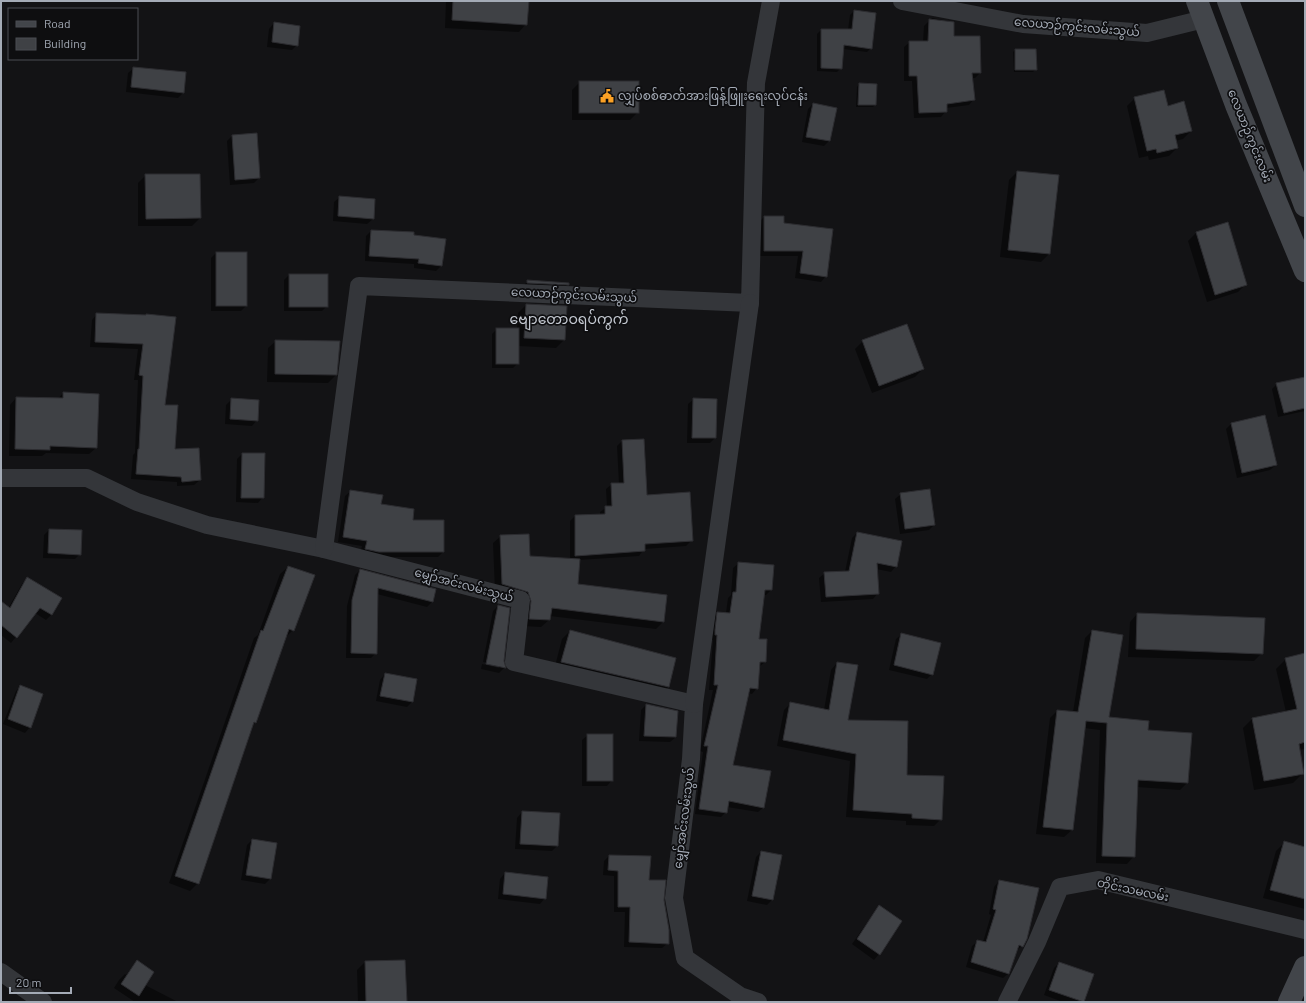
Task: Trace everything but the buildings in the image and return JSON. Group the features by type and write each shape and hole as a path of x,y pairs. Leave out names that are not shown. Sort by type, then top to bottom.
{"street":[{"path":"694,704 750,303 756,83 771,1"},
{"name":"လေယာဉ်ကွင်းလမ်းသွယ်","path":"902,1 1023,24 1146,33 1201,10"},
{"path":"1228,1 1305,206"},
{"name":"လေယာဉ်ကွင်းလမ်း","path":"1201,10 1236,105 1305,271"},
{"name":"လေယာဉ်ကွင်းလမ်းသွယ်","path":"324,549 359,286 750,303"},
{"name":"မျှော်အင်းလမ်းသွယ်","path":"1,478 87,478 138,502 207,525 324,549 521,600 514,662 694,704 691,759 674,898 685,958 740,996 758,1002"},
{"name":"တိုင်းသမလမ်း","path":"1007,1002 1037,942 1060,887 1098,880 1305,930"},
{"path":"1288,1002 1305,967"},
{"path":"1,972 43,1002"}],"place":[{"name":"လျှပ်စစ်ဓာတ်အားဖြန့်ဖြူးရေးလုပ်ငန်း","path":"607,96"}],"district":[{"name":"ဗျောတောဝရပ်ကွက်","path":"569,319"}]}
